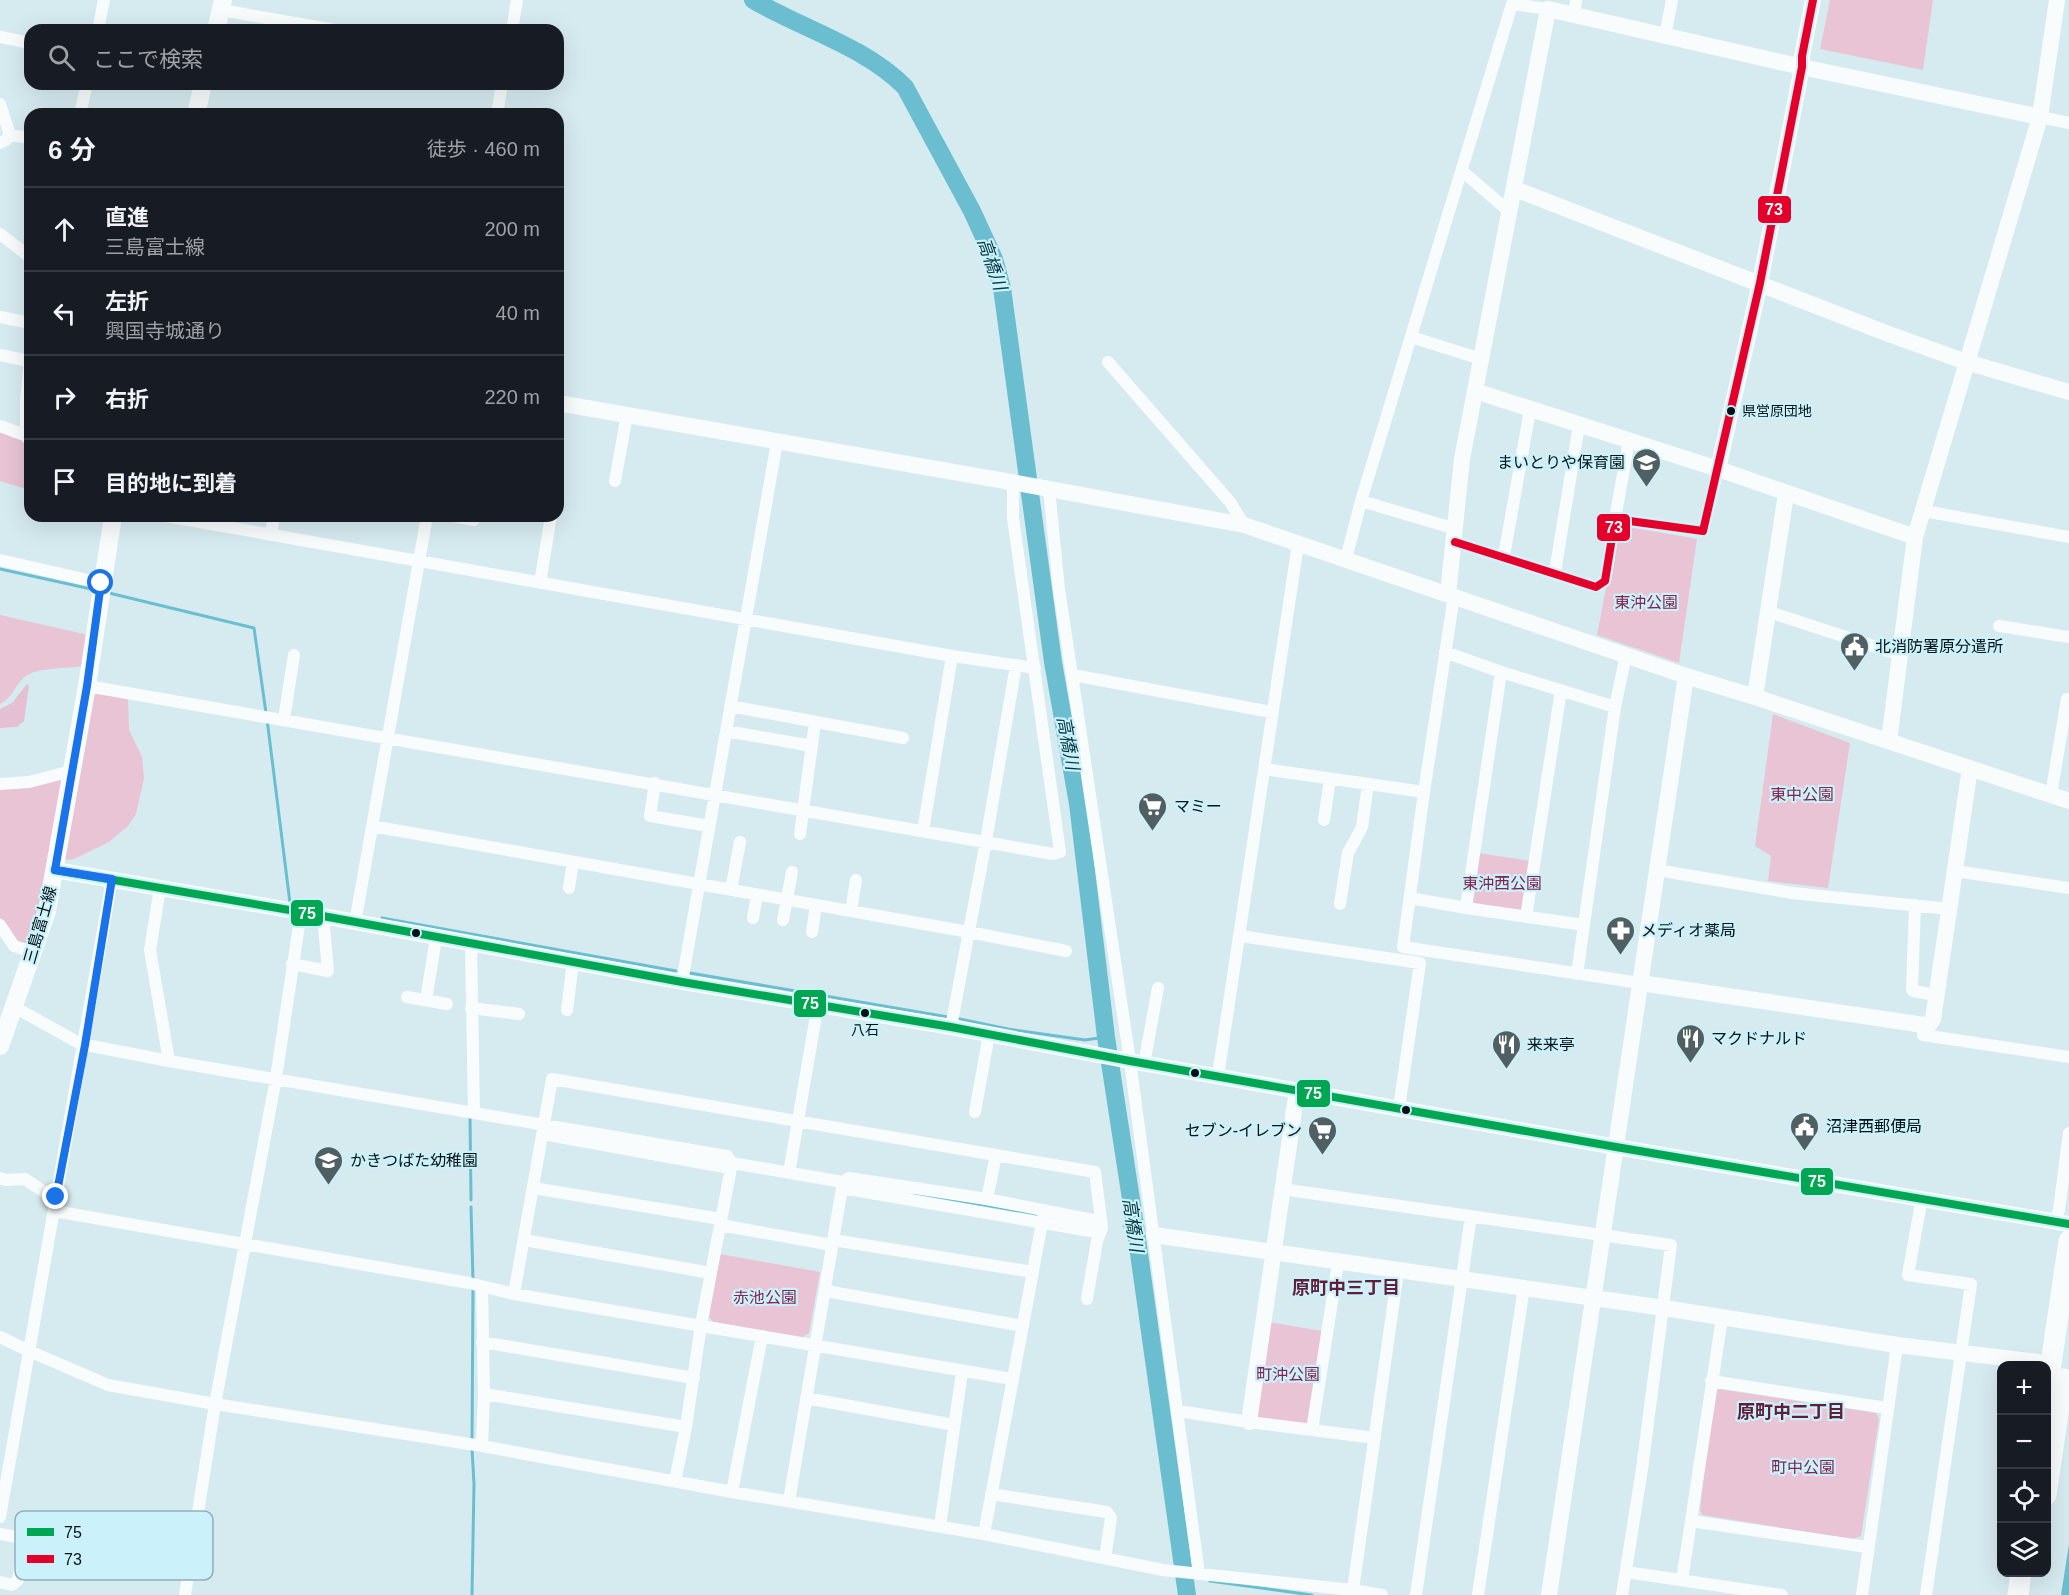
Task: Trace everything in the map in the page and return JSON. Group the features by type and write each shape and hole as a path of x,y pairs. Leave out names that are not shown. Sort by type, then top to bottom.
{"highway":[{"path":"2051,1364 2069,1241"},
{"path":"2050,1469 2069,1340"},
{"path":"2018,1595 2020,1577"},
{"path":"2032,1595 2035,1577"}],"main road":[{"path":"217,24 222,5"},
{"path":"197,108 202,90"},
{"name":"三島富士線","path":"0,1046 8,1010 33,952 47,911 87,686 112,522"}],"street":[{"path":"99,24 104,0"},
{"path":"513,24 517,0"},
{"path":"1665,36 1672,0"},
{"path":"1615,519 1703,531 1760,283 1813,0"},
{"path":"1889,741 1915,537 2040,117 2057,0"},
{"path":"1346,559 1361,501 1512,4 1548,9 1575,8 1665,36 2069,123"},
{"path":"222,5 308,24"},
{"path":"1548,9 1511,213 1462,459 1445,652 1403,947 1924,1025 1930,1024 1934,1019 1970,768"},
{"path":"0,37 24,42"},
{"path":"81,108 86,90"},
{"path":"498,108 501,90"},
{"path":"0,104 5,139 24,138"},
{"path":"1462,171 1511,213"},
{"path":"1515,189 1966,362 2069,392"},
{"path":"0,234 24,252"},
{"path":"0,317 24,322"},
{"path":"1411,337 1481,358"},
{"path":"0,355 24,359"},
{"path":"1108,362 1230,502 1244,525"},
{"path":"1476,391 1915,537"},
{"path":"564,405 1011,482 1244,525 1686,676 2069,801"},
{"path":"1504,556 1530,410"},
{"path":"615,481 627,416"},
{"path":"1555,572 1579,425"},
{"path":"0,426 24,435"},
{"path":"1361,501 1456,535 1504,556 1596,587 1605,581 1629,441"},
{"path":"682,982 777,442"},
{"path":"87,686 1053,854 1060,852 1013,518 1011,482"},
{"path":"1047,489 1059,589 1132,1061 1197,1574"},
{"path":"1755,697 1786,494"},
{"path":"1924,511 2069,537"},
{"path":"199,522 952,657 1035,668"},
{"path":"271,535 273,522"},
{"path":"355,923 426,522"},
{"path":"540,583 550,522"},
{"path":"1218,1076 1298,544"},
{"path":"0,560 101,583"},
{"path":"1769,612 1901,655"},
{"path":"1999,626 2069,637"},
{"path":"1445,652 1615,707"},
{"path":"273,717 294,655"},
{"path":"1577,974 1615,707 1626,655"},
{"path":"923,831 952,657"},
{"path":"952,1022 1016,665"},
{"path":"1466,908 1501,672"},
{"path":"1073,675 1271,712"},
{"path":"1549,1595 1686,676"},
{"path":"1526,917 1561,690"},
{"path":"2051,795 2067,699"},
{"path":"730,706 903,738"},
{"path":"800,834 815,722"},
{"path":"726,731 812,746"},
{"path":"1264,769 1424,792"},
{"path":"0,784 29,782 72,771"},
{"path":"1324,820 1330,779"},
{"path":"655,783 650,816 709,826"},
{"path":"1341,904 1348,853 1362,827 1368,784"},
{"path":"372,826 1066,951"},
{"path":"730,890 740,842"},
{"path":"569,888 573,862"},
{"path":"55,870 301,912 682,982 818,1005 952,1022 989,1034 1132,1061 1616,1147 2062,1222 2059,1210 2069,1133"},
{"path":"1657,870 1792,893 1950,909"},
{"path":"1955,871 2069,888"},
{"path":"783,920 792,872"},
{"path":"0,1517 28,1351 85,1045 112,879"},
{"path":"851,911 856,880"},
{"path":"160,888 150,950 169,1061"},
{"path":"753,918 757,895"},
{"path":"1410,898 1584,925"},
{"path":"812,932 816,905"},
{"path":"1915,905 1912,989 1937,995"},
{"path":"199,1511 215,1404 276,1078 301,912"},
{"path":"292,964 328,971 323,916"},
{"path":"0,925 14,946 33,952"},
{"path":"1240,936 1420,963 1399,1108"},
{"path":"426,1000 436,938"},
{"path":"471,944 474,1112"},
{"path":"567,1010 573,962"},
{"path":"1132,1061 1158,988"},
{"path":"407,997 447,1004"},
{"path":"789,1173 818,1005"},
{"path":"471,1008 519,1014"},
{"path":"8,1010 85,1045 474,1112 544,1129 728,1156 732,1163 701,1325 686,1427 675,1481"},
{"path":"1924,1025 1923,1035 2069,1057"},
{"path":"975,1112 989,1034"},
{"path":"514,1294 552,1079 1095,1172 1102,1228 1097,1242 1087,1299"},
{"path":"1249,1422 1297,1090"},
{"path":"987,1199 996,1155"},
{"path":"732,1163 843,1185 1043,1218"},
{"path":"0,1178 25,1179 56,1197"},
{"path":"789,1501 843,1185 849,1178 987,1199 1090,1231 1102,1228"},
{"path":"533,1188 833,1243 1033,1272"},
{"path":"1282,1189 1671,1245 1664,1308 1622,1595"},
{"path":"1922,1198 1908,1275 1971,1284 1926,1595"},
{"path":"54,1211 469,1283 514,1294 1012,1379"},
{"path":"1416,1595 1471,1216"},
{"path":"984,1534 1043,1218"},
{"path":"1154,1235 1338,1263 1524,1287 1897,1345 2030,1361"},
{"path":"524,1240 711,1273"},
{"path":"1312,1430 1338,1263"},
{"path":"1353,1590 1398,1271"},
{"path":"482,1287 484,1394 482,1446"},
{"path":"1478,1595 1524,1287"},
{"path":"826,1291 1023,1326"},
{"path":"1682,1580 1722,1318"},
{"path":"732,1492 762,1336"},
{"path":"0,1337 108,1385 482,1446 732,1492 940,1526 1163,1570 1382,1595"},
{"path":"482,1342 694,1378"},
{"path":"1862,1595 1897,1345"},
{"path":"940,1526 962,1372"},
{"path":"1711,1381 1887,1408"},
{"path":"484,1394 686,1427"},
{"path":"806,1398 954,1425"},
{"path":"1178,1411 1375,1438"},
{"path":"991,1494 1107,1512 1111,1518 1105,1558"},
{"path":"1690,1521 1867,1547"},
{"path":"0,1534 15,1537"},
{"path":"1626,1572 1782,1595"},
{"path":"0,1582 12,1585 18,1580"},
{"path":"185,1595 188,1580"}],"green space":[{"path":"1830,0 1933,0 1923,70 1820,49"},
{"path":"0,429 13,438 24,441 24,488 0,481"},
{"name":"東沖公園","path":"1618,525 1697,539 1679,663 1597,635"},
{"path":"0,615 88,635 83,666 32,673 22,679 8,698 0,704"},
{"path":"101,693 124,696 128,700 129,730 142,757 144,778 136,814 128,826 109,842 74,859 67,860 64,857 94,695"},
{"name":"東中公園","path":"1773,714 1850,743 1828,888 1768,881 1771,856 1755,846"},
{"path":"61,778 65,782 31,949 17,945 0,920 0,789"},
{"name":"東沖西公園","path":"1479,853 1531,861 1524,910 1478,908 1472,901"},
{"name":"赤池公園","path":"720,1254 820,1272 809,1333 801,1338 713,1322 709,1317"},
{"name":"町沖公園","path":"1269,1322 1322,1331 1308,1425 1254,1417"},
{"name":"町中公園","path":"1719,1389 1876,1413 1879,1419 1861,1536 1852,1539 1702,1515 1700,1510 1713,1392"}],"shaded area":[{"path":"27,684 29,686 24,721 17,727 0,728 0,709 12,703"}],"water":[{"path":"2069,1544 2069,1595 2061,1595"}],"waterway":[{"name":"高橋川","path":"753,0 852,49 871,60 905,87 972,211 994,259 1002,288 1053,662 1078,804 1106,1037 1187,1595"},
{"path":"0,569 91,589"},
{"path":"109,593 254,628 266,713"},
{"path":"267,719 290,903"},
{"path":"382,918 676,971"},
{"path":"690,973 948,1017"},
{"path":"955,1018 1008,1029 1085,1040 1106,1037"},
{"path":"470,1116 471,1200"},
{"path":"914,1194 1040,1216"},
{"path":"471,1207 473,1280"},
{"path":"1124,1226 1135,1225"},
{"path":"472,1442 473,1287"},
{"path":"472,1449 474,1484 472,1595"},
{"path":"1210,1581 1312,1595"}],"transit line":[{"name":"73","path":"1455,542 1596,587 1605,581 1615,519 1703,531 1760,283 1813,0"},
{"name":"75","path":"55,870 301,912 682,982 951,1027 1616,1147 2069,1224"}],"place":[{"name":"県営原団地","path":"1731,411"},
{"name":"まいとりや保育園","path":"1646,488"},
{"name":"北消防署原分遣所","path":"1854,672"},
{"name":"マミー","path":"1153,832"},
{"name":"メディオ薬局","path":"1620,956"},
{"name":"八石","path":"865,1013"},
{"name":"マクドナルド","path":"1690,1064"},
{"name":"来来亭","path":"1506,1070"},
{"name":"沼津西郵便局","path":"1805,1152"},
{"name":"セブン-イレブン","path":"1323,1156"},
{"name":"かきつばた幼稚園","path":"329,1186"}],"district":[{"name":"原町中三丁目","path":"1346,1288"},
{"name":"原町中二丁目","path":"1791,1412"}],"route":[{"path":"56,1197 85,1045 112,879 55,870 87,686 101,583"}]}
